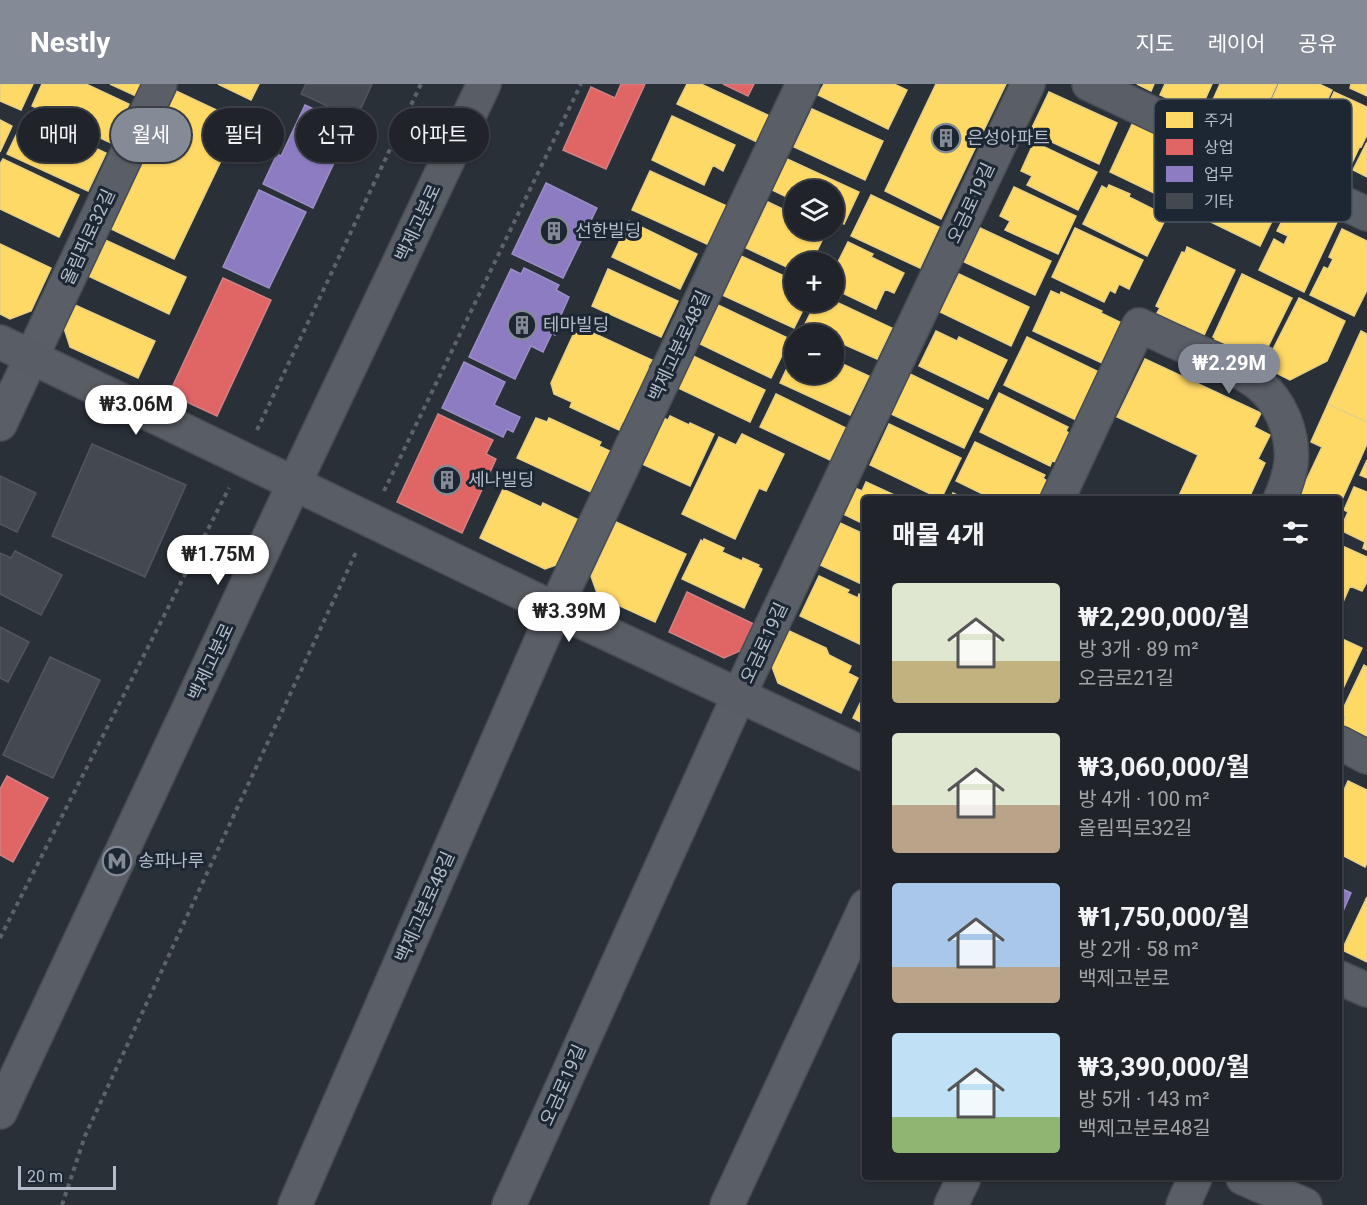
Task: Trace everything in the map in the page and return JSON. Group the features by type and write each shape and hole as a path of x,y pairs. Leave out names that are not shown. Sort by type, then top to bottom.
{"main road":[{"name":"백제고분로","path":"0,1112 484,84"},
{"path":"0,342 555,609 862,753"},
{"path":"1342,979 1367,990"}],"street":[{"name":"올림픽로32길","path":"0,424 160,84"},
{"name":"백제고분로48길","path":"296,1205 555,609 802,84"},
{"name":"오금로19길","path":"509,1205 739,695 1028,84"},
{"path":"1089,84 1154,114"},
{"path":"1352,207 1367,214"},
{"path":"1059,496 1139,326 1233,367 1257,382 1272,397 1282,414 1291,446 1288,480 1282,496"},
{"path":"1342,744 1367,756"},
{"path":"727,1205 862,915"},
{"path":"951,1205 963,1180"},
{"path":"1183,1205 1195,1180"},
{"path":"1248,1180 1305,1205"}],"path":[{"path":"0,938 243,459 421,84"},
{"path":"62,1205 85,1136 370,520 580,84"}],"building: 주거":[{"path":"0,84 33,84 22,108 18,109 0,101"},
{"path":"42,84 86,84 129,104 127,108 111,108 111,143 99,137 99,108 36,108 32,106"},
{"path":"110,84 142,84 136,96"},
{"path":"218,84 259,84 251,100"},
{"path":"687,84 701,84 770,116 757,142 677,104"},
{"path":"824,84 894,84 907,90 888,129 818,95"},
{"name":"은성아파트","path":"936,84 1006,84 941,219 885,191"},
{"path":"1137,84 1154,84 1151,91"},
{"path":"1165,84 1212,84 1205,99 1169,99 1160,95"},
{"path":"1220,84 1277,84 1270,99 1213,99"},
{"path":"1279,84 1319,84 1332,90 1328,99 1272,99"},
{"path":"1351,84 1367,84 1367,96 1350,88"},
{"path":"176,91 212,108 203,108 203,162 220,162 174,259 111,229 143,162 191,162 191,108 168,108"},
{"path":"1049,92 1117,123 1099,164 1030,132"},
{"path":"1334,92 1349,99 1331,99"},
{"path":"1352,100 1367,107 1367,135 1352,163"},
{"path":"812,109 883,141 865,180 794,147"},
{"path":"672,116 735,145 723,171 713,165 704,185 652,160"},
{"path":"0,120 12,126 0,152"},
{"path":"1134,120 1154,129 1154,193 1110,172"},
{"path":"18,131 18,159 7,154"},
{"path":"1034,142 1097,172 1078,210 1027,185 1032,176 1021,171"},
{"path":"1367,142 1367,177 1353,170"},
{"path":"99,150 106,153 88,191 25,162 99,162"},
{"path":"785,158 833,180 784,180 784,196 770,189"},
{"path":"3,159 79,195 59,237 0,209 0,164"},
{"path":"650,171 727,206 709,245 632,210"},
{"path":"844,185 859,192 844,224"},
{"path":"1109,185 1130,194 1129,197 1154,210 1154,222 1164,222 1147,256 1083,224 1102,186 1107,189"},
{"path":"1014,187 1076,216 1058,254 1005,230 1010,221 1000,216"},
{"path":"871,195 939,227 920,268 851,236"},
{"path":"768,202 784,210 784,240 822,240 816,252 784,252 784,266 746,248"},
{"path":"629,221 697,254 680,289 612,257"},
{"path":"1211,222 1272,222 1260,246"},
{"path":"1282,222 1337,222 1304,292 1259,270 1274,239 1284,245 1288,236 1277,231"},
{"path":"980,228 1051,261 1035,295 964,262"},
{"path":"1075,228 1143,260 1129,289 1119,284 1115,293 1110,290 1104,302 1052,277"},
{"path":"1342,229 1367,241 1367,290 1354,316 1310,295 1324,267 1328,269 1333,259 1329,257"},
{"path":"103,239 186,277 169,314 86,275"},
{"path":"848,242 873,254 871,257 904,273 894,293 885,289 876,309 844,294 843,252"},
{"path":"0,244 51,268 31,311 10,319 0,314"},
{"path":"1187,247 1235,270 1204,335 1157,313 1160,308 1156,306 1182,252 1185,253"},
{"path":"741,256 784,276 784,312 802,312 796,324 785,324 722,295"},
{"path":"608,269 678,301 661,337 592,306"},
{"path":"959,274 1029,307 1011,346 940,312"},
{"path":"1242,274 1292,298 1259,365 1213,343 1215,338 1213,337"},
{"path":"1051,291 1060,295 1061,292 1122,323 1102,363 1033,331"},
{"path":"1299,298 1345,321 1327,361 1290,380 1264,367"},
{"path":"75,305 155,341 138,378 70,347 64,328"},
{"path":"718,305 784,336 784,351 771,378 700,344"},
{"path":"844,306 892,328 877,359 844,344 844,324 805,324 811,312 844,312"},
{"path":"580,327 652,360 648,367 650,370 626,422 622,423 619,430 570,407 572,402 554,394 551,383 574,333 577,334"},
{"path":"936,331 957,341 959,337 1007,360 988,399 919,366"},
{"path":"1361,331 1367,334 1367,422 1328,404"},
{"path":"1027,337 1099,372 1076,420 1004,385"},
{"path":"691,355 765,390 750,422 676,387"},
{"path":"1145,359 1261,413 1254,427 1270,435 1258,459 1265,463 1250,496 1179,496 1198,455 1117,417"},
{"path":"844,365 869,376 850,415 780,383 784,374 784,384 844,384"},
{"path":"910,374 983,409 964,448 891,414"},
{"path":"999,393 1068,427 1066,431 1069,433 1056,462 1052,461 1050,466 980,432"},
{"path":"776,394 846,428 830,460 760,427"},
{"path":"1328,404 1367,422 1367,444 1342,500 1342,496 1299,496 1322,447 1311,442"},
{"path":"670,416 714,434 690,486 642,464 663,418 668,420"},
{"path":"536,418 547,422 549,418 601,442 599,446 610,451 591,492 517,458"},
{"path":"889,424 961,458 942,496 935,496 870,465"},
{"path":"742,434 784,454 766,491 759,488 735,539 682,514 719,437 736,445"},
{"path":"975,442 1045,475 1043,478 1047,481 1040,496 987,496 956,481"},
{"path":"1367,460 1367,478 1360,475"},
{"path":"866,482 896,496 862,496 862,523 843,514 855,488 862,491"},
{"path":"1354,487 1367,492 1367,550 1363,548 1365,542 1342,531 1348,512 1344,510"},
{"path":"503,489 541,507 543,503 579,520 559,564 545,569 480,538"},
{"path":"616,522 686,554 655,622 598,596 591,576"},
{"path":"840,523 862,533 862,584 820,565"},
{"path":"704,539 724,548 722,552 742,561 743,558 759,565 758,567 762,569 744,608 682,579 701,540 703,542"},
{"path":"1342,546 1367,557 1367,582 1362,591 1350,586 1342,604"},
{"path":"819,576 849,590 847,593 858,598 859,594 862,595 862,645 800,616"},
{"path":"787,630 826,648 829,655 851,666 848,673 858,678 841,713 778,683 771,664"},
{"path":"1342,639 1362,648 1342,691"},
{"path":"1364,665 1367,667 1367,744 1342,730 1345,717 1342,716 1342,711"},
{"path":"862,699 862,723 853,718"},
{"path":"1348,781 1367,790 1367,863 1365,867 1342,855 1342,794"},
{"path":"1367,897 1367,962 1342,950"}],"building: 상업":[{"path":"621,84 645,84 606,169 563,150 591,87 615,98"},
{"path":"723,84 754,84 748,96"},
{"path":"223,278 271,300 217,416 169,394"},
{"name":"세나빌딩","path":"438,414 493,440 486,454 496,459 462,533 397,502"},
{"path":"687,592 754,624 742,650 724,658 669,632"},
{"path":"7,776 48,798 13,862 0,855 0,789"}],"building: 업무":[{"path":"296,124 296,162 334,162 313,208 263,184 273,162 284,162 284,150"},
{"name":"선한빌딩","path":"546,183 597,208 563,278 512,254"},
{"path":"259,190 306,212 269,288 223,267"},
{"name":"테마빌딩","path":"524,268 559,285 556,290 569,297 555,335 552,333 543,352 531,346 515,379 469,357 511,269 521,274"},
{"path":"464,362 505,382 494,405 520,417 513,432 507,429 503,437 442,408"},
{"path":"1342,889 1351,893 1342,913"}],"building: 기타":[{"path":"306,84 372,84 361,108 332,108 301,94"},
{"path":"92,444 186,485 145,577 52,536"},
{"path":"0,476 36,493 17,532 0,524"},
{"path":"15,551 62,575 41,615 0,594 0,553 11,558"},
{"path":"0,627 29,642 8,682 0,678"},
{"path":"50,657 100,680 53,778 3,755"}],"place":[{"name":"은성아파트","path":"946,138"},
{"name":"선한빌딩","path":"554,231"},
{"name":"테마빌딩","path":"522,325"},
{"name":"세나빌딩","path":"447,480"},
{"name":"송파나루","path":"117,861"}]}
